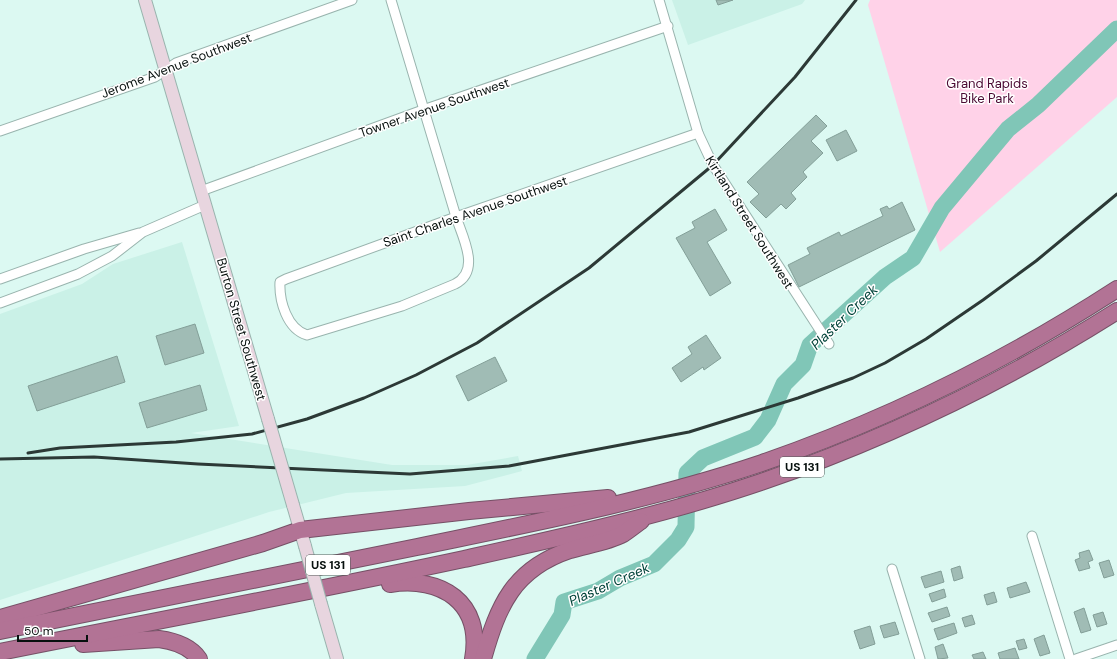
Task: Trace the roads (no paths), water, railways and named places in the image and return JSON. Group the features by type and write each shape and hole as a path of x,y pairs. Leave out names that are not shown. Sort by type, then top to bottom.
{"highway":[{"name":"US 131","path":"0,631 527,524 657,495 803,448 942,388 1016,350 1117,289"},
{"name":"US 131","path":"0,652 361,581 534,544 650,515 714,497 789,472 883,435 949,405 1032,362 1117,311"},
{"path":"0,618 263,543 300,530 469,511 657,495"},
{"path":"482,659 501,606 512,588 526,574 558,555 622,534 650,515"},
{"path":"361,581 381,586 403,582 422,583 446,591 458,601 469,618 474,636 473,659"},
{"path":"0,652 154,639 169,640 178,643 192,651 199,659"}],"main road":[{"name":"Burton Street Southwest","path":"145,0 337,659"}],"street":[{"name":"Jerome Avenue Southwest","path":"0,131 155,77 166,68 176,63 352,0"},
{"path":"391,0 456,216"},
{"name":"Kirtland Street Southwest","path":"659,0 668,26 698,133 713,165 817,328 829,344"},
{"name":"Towner Avenue Southwest","path":"201,191 424,110 668,26"},
{"name":"Saint Charles Avenue Southwest","path":"456,216 470,261 468,273 463,280 402,306 307,335 299,333 291,324 285,310 280,291 280,282 286,278 456,216 698,133"},
{"path":"0,279 84,249 143,232 205,205"},
{"path":"0,303 78,274 112,256 143,232"},
{"path":"1032,536 1070,659"},
{"path":"892,569 920,659"},
{"path":"1076,659 1117,645"}],"waterway":[{"name":"Plaster Creek","path":"535,659 562,615 564,602 598,591 620,578 654,564 678,540 686,527 687,473 703,458 755,437 768,420 784,384 803,365 810,345 885,277 913,258 942,208 1008,129 1038,105 1117,29"}],"railway":[{"path":"28,453 60,448 176,442 252,434 307,419 364,398 416,375 477,343 589,268 713,165 795,77 856,0"},
{"path":"0,459 94,457 198,464 410,474 509,466 689,432 798,398 853,378 885,363 926,339 983,300 1036,261 1117,194"}],"park label":[{"name":"Grand Rapids Bike Park","path":"987,90"}]}
